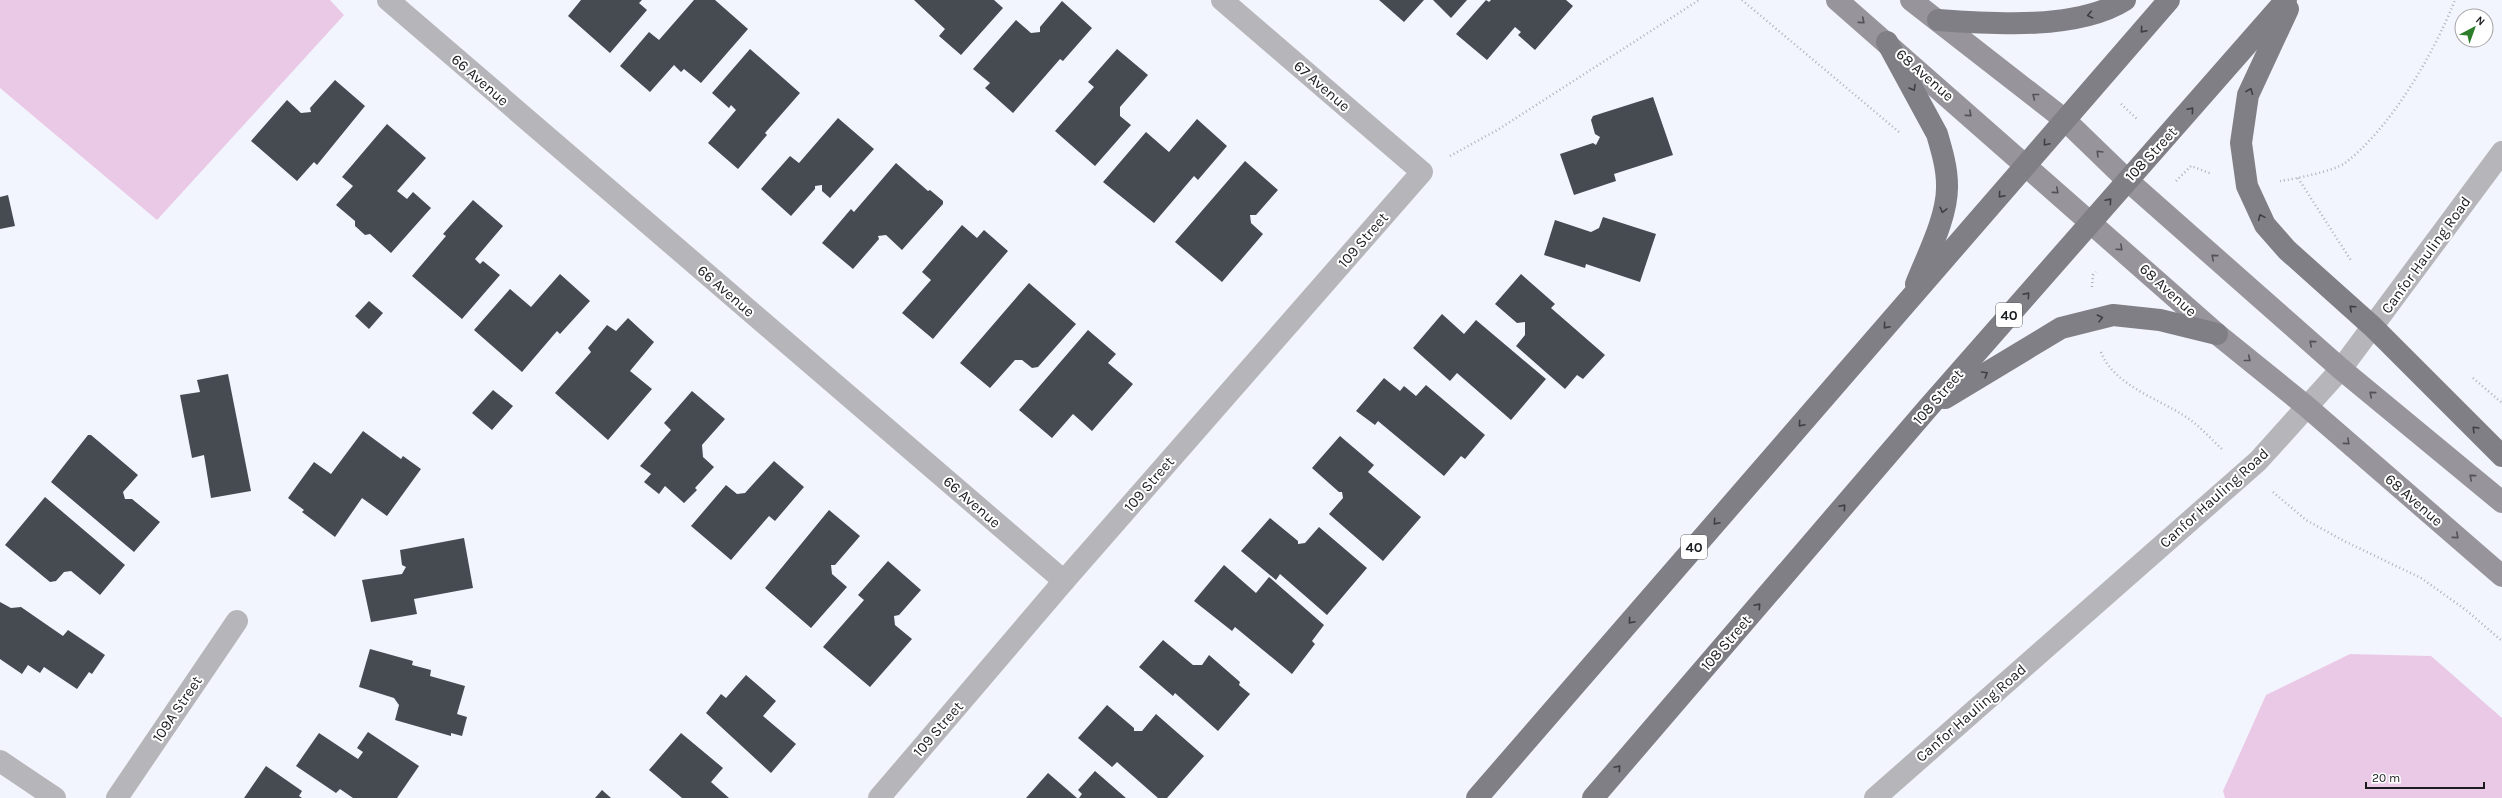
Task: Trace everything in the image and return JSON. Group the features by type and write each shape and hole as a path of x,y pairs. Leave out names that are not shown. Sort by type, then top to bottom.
{"main road":[{"name":"68 Avenue","path":"1837,0 1887,42 2217,334 2306,406 2502,576"},
{"path":"1911,0 2065,120 2126,180 2341,369 2502,502"},
{"path":"1938,20 1990,24 2091,16 2112,8 2125,0"},
{"name":"40","path":"1477,798 2169,0"},
{"name":"108 Street","path":"1593,798 1927,409 2126,180 2162,143 2286,0"},
{"path":"2292,0 2248,95 2242,143 2247,186 2265,225 2287,250 2373,326 2502,456"},
{"path":"1887,42 1937,134 1947,186 1944,211 1912,296"},
{"path":"1927,409 2061,328 2088,321 2113,315 2160,320 2217,334"}],"street":[{"name":"66 Avenue","path":"388,0 1064,581"},
{"name":"67 Avenue","path":"1222,0 1422,172"},
{"name":"Canfor Hauling Road","path":"1875,798 2247,470 2341,369 2502,152"},
{"name":"109 Street","path":"879,798 1064,581 1422,172"},
{"name":"109A Street","path":"117,798 237,621"},
{"path":"0,762 55,798"}],"path":[{"path":"1422,172 1499,129 1699,0"},
{"path":"2098,82 2162,143 2191,166"},
{"path":"2088,321 2105,362 2132,386 2184,416 2306,520 2344,541 2421,578 2466,610 2502,641"}],"shaded area":[{"path":"0,0 330,0 344,15 157,220 0,88"},
{"path":"2350,654 2431,656 2502,718 2502,798 2225,798 2223,791 2266,695"}],"building":[{"path":"581,0 642,0 639,3 647,10 610,53 568,16"},
{"path":"694,0 715,0 748,29 701,83 684,69 681,72 674,65 650,92 620,66 649,32 659,40"},
{"path":"914,0 994,0 1003,8 961,55 939,36 945,29"},
{"path":"1379,0 1424,0 1404,22"},
{"path":"1433,0 1467,0 1451,18"},
{"path":"1486,0 1489,2 1491,0 1566,0 1573,6 1535,50 1518,35 1521,32 1515,27 1487,60 1456,34"},
{"path":"1062,1 1092,28 1063,61 1060,59 1013,113 985,88 990,83 973,69 1016,20 1031,33 1040,32 1040,27"},
{"path":"750,49 800,93 765,133 767,135 738,169 708,143 736,110 731,105 729,108 712,93"},
{"path":"1117,49 1148,75 1120,107 1120,116 1131,125 1095,166 1055,131 1094,87 1088,82"},
{"path":"335,80 365,106 317,165 314,162 297,181 251,141 287,100 301,113 311,112 310,108"},
{"path":"1653,97 1673,155 1614,174 1616,181 1574,195 1560,154 1593,143 1596,145 1600,137 1595,134 1591,120 1593,116"},
{"path":"838,118 874,149 830,198 822,191 822,185 815,186 815,189 791,216 761,189 790,156 799,163"},
{"path":"1197,119 1227,146 1198,180 1194,176 1154,223 1103,182 1146,132 1169,152"},
{"path":"387,124 426,158 397,191 407,199 413,192 431,208 391,253 370,234 365,235 355,226 355,221 336,205 353,186 342,177"},
{"path":"1245,161 1278,190 1256,215 1250,215 1251,223 1263,234 1222,282 1175,242"},
{"path":"896,163 928,191 930,190 943,201 943,204 902,250 886,235 878,236 879,239 853,269 822,243 851,209 854,212"},
{"path":"8,195 15,226 0,229 0,197"},
{"path":"473,200 503,226 475,259 480,264 483,261 500,275 462,319 412,276 446,236 443,234"},
{"path":"1603,217 1656,234 1640,282 1586,264 1585,268 1544,255 1555,220 1591,232 1599,228"},
{"path":"962,225 977,238 984,230 1008,251 933,339 902,313 931,280 922,272"},
{"path":"560,274 590,301 560,334 557,331 522,372 474,330 510,289 531,307"},
{"path":"1521,274 1555,304 1551,308 1605,355 1583,379 1577,375 1565,389 1516,346 1525,335 1525,322 1517,323 1495,304"},
{"path":"1029,283 1076,324 1038,367 1032,368 1022,360 1015,360 990,388 960,363"},
{"path":"369,301 383,313 369,329 355,316"},
{"path":"1442,314 1464,334 1476,320 1546,379 1511,420 1457,373 1450,381 1413,348"},
{"path":"628,318 654,342 630,371 652,389 608,440 555,393 591,352 588,348 607,325 616,331"},
{"path":"1088,330 1116,354 1108,363 1133,384 1092,431 1073,414 1052,438 1019,410"},
{"path":"228,374 251,491 211,498 204,455 192,458 180,395 200,392 197,380"},
{"path":"1384,378 1400,391 1404,386 1416,396 1426,385 1485,435 1465,459 1461,456 1444,476 1378,421 1375,425 1356,411"},
{"path":"493,390 513,406 492,430 472,413"},
{"path":"692,391 725,419 702,445 703,457 714,467 695,488 697,490 684,503 665,486 659,494 644,482 651,474 640,466 671,430 664,423"},
{"path":"363,431 401,459 403,456 421,469 387,516 362,498 335,537 302,512 304,510 288,498 314,462 331,474"},
{"path":"88,435 91,435 138,475 123,492 125,499 132,499 160,522 134,552 51,482"},
{"path":"1340,436 1374,465 1368,472 1421,517 1383,561 1329,514 1343,498 1342,492 1339,492 1312,468"},
{"path":"774,461 804,487 775,521 769,516 731,560 691,526 726,485 737,494 745,493"},
{"path":"45,497 125,565 100,595 71,571 64,572 56,581 50,582 5,545"},
{"path":"829,510 860,536 835,565 831,565 832,574 847,587 811,628 765,588"},
{"path":"1270,518 1298,541 1298,544 1305,543 1319,527 1367,568 1327,615 1280,574 1276,580 1241,551"},
{"path":"464,538 473,588 414,599 417,614 371,622 362,580 402,574 406,567 402,565 400,550"},
{"path":"888,561 921,590 899,615 894,616 895,625 912,639 870,687 823,647 864,600 858,595"},
{"path":"1224,565 1256,593 1269,577 1324,625 1312,641 1315,644 1292,674 1235,627 1232,631 1194,601"},
{"path":"0,602 11,608 21,607 63,636 68,630 105,655 92,674 89,672 77,689 44,667 40,673 28,665 22,674 0,659"},
{"path":"1163,640 1193,665 1202,665 1209,655 1240,682 1239,685 1250,694 1218,731 1175,693 1173,696 1139,667"},
{"path":"370,649 413,661 412,665 431,670 430,676 465,686 457,714 467,717 462,736 451,733 451,736 395,720 399,705 394,698 359,687"},
{"path":"746,675 776,701 763,716 796,744 771,773 706,713 721,694 726,698"},
{"path":"1107,705 1134,728 1134,731 1142,731 1156,714 1204,756 1167,798 1158,798 1117,762 1112,767 1078,738"},
{"path":"368,732 419,766 397,798 353,798 340,789 336,793 296,766 319,733 358,759 363,752 357,748"},
{"path":"681,733 723,768 711,782 729,798 682,798 649,770"},
{"path":"266,766 302,791 299,796 302,798 244,798"},
{"path":"1095,771 1126,798 1079,798 1082,794 1078,790"},
{"path":"1048,773 1077,798 1026,798"},
{"path":"602,790 611,798 595,798"}]}
